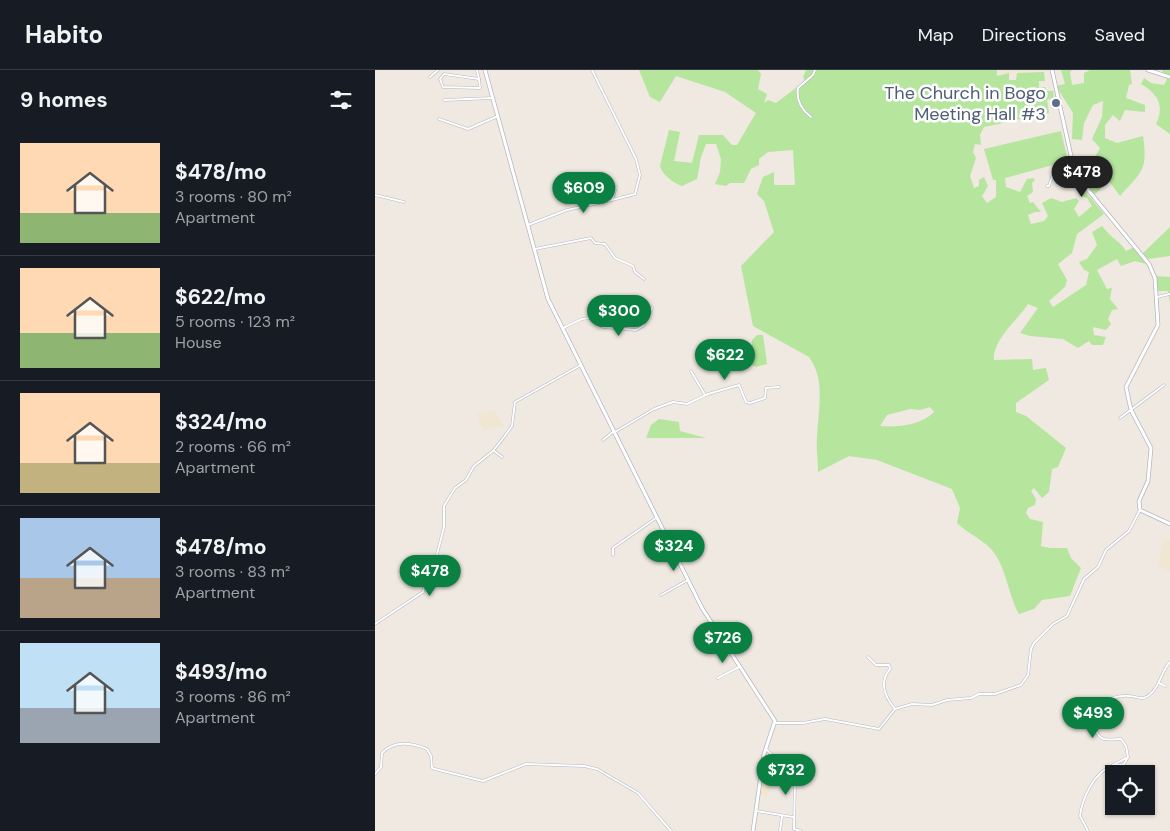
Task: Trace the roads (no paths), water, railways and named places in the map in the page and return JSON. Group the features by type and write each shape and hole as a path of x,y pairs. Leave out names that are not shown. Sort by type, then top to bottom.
{"main road":[{"path":"485,70 548,299 656,518 710,622 775,723 766,749 753,831"},
{"path":"1052,70 1075,174 1149,264 1155,278 1159,319 1156,333 1126,387 1131,410 1151,448 1148,481 1140,498 1140,510 1170,524"},
{"path":"1148,70 1170,77"}],"street":[{"path":"430,77 438,70"},
{"path":"477,70 479,79 479,88 443,87 440,82 444,74 479,79"},
{"path":"528,226 567,210 635,194 640,175 636,159 592,70"},
{"path":"811,117 799,103 797,88 813,75 815,70"},
{"path":"444,100 493,98"},
{"path":"439,119 468,129 498,116"},
{"path":"1047,186 1049,186 1052,177 1075,174"},
{"path":"612,200 616,187"},
{"path":"375,195 404,202"},
{"path":"535,249 591,238 595,243 605,244 615,258 633,266 635,272 644,279"},
{"path":"1157,297 1170,294"},
{"path":"563,328 581,319 590,318 603,327 636,330 643,326 652,308"},
{"path":"375,624 423,592 441,538 444,506 455,488 466,480 474,466 493,450 512,426 515,402 581,365"},
{"path":"691,371 705,395"},
{"path":"603,440 653,409 673,402 687,404 705,395 739,385 746,402 750,403 765,398 766,388 779,387"},
{"path":"1120,418 1164,385"},
{"path":"493,450 502,457"},
{"path":"775,723 803,723 825,719 877,729 883,726 888,716 895,709 912,704 929,706 947,700 971,698 979,694 995,694 1021,685 1028,675 1031,648 1034,643 1053,624 1067,616 1083,579 1098,566 1107,550 1129,531 1140,510"},
{"path":"613,555 613,548 656,518"},
{"path":"661,595 688,580"},
{"path":"868,657 876,665 889,665 890,669 884,676 883,682 885,692 895,709"},
{"path":"1118,765 1124,764 1128,757 1126,746 1121,739 1105,739 1101,736 1095,727 1093,709 1099,702 1118,696 1143,698 1159,683 1170,662"},
{"path":"718,678 739,667"},
{"path":"1159,683 1165,686"},
{"path":"375,774 381,767 382,753 395,744 410,744 427,750 431,756 432,768 483,781 526,764 583,766 597,770 632,789 650,805 671,831"},
{"path":"766,749 795,777 794,830 801,831"},
{"path":"1113,765 1128,757"},
{"path":"1088,831 1080,816 1085,798 1091,786 1105,772"},
{"path":"755,811 793,818"},
{"path":"780,831 782,816"}],"place":[{"name":"The Church in Bogo Meeting Hall #3","path":"1056,103"}]}
